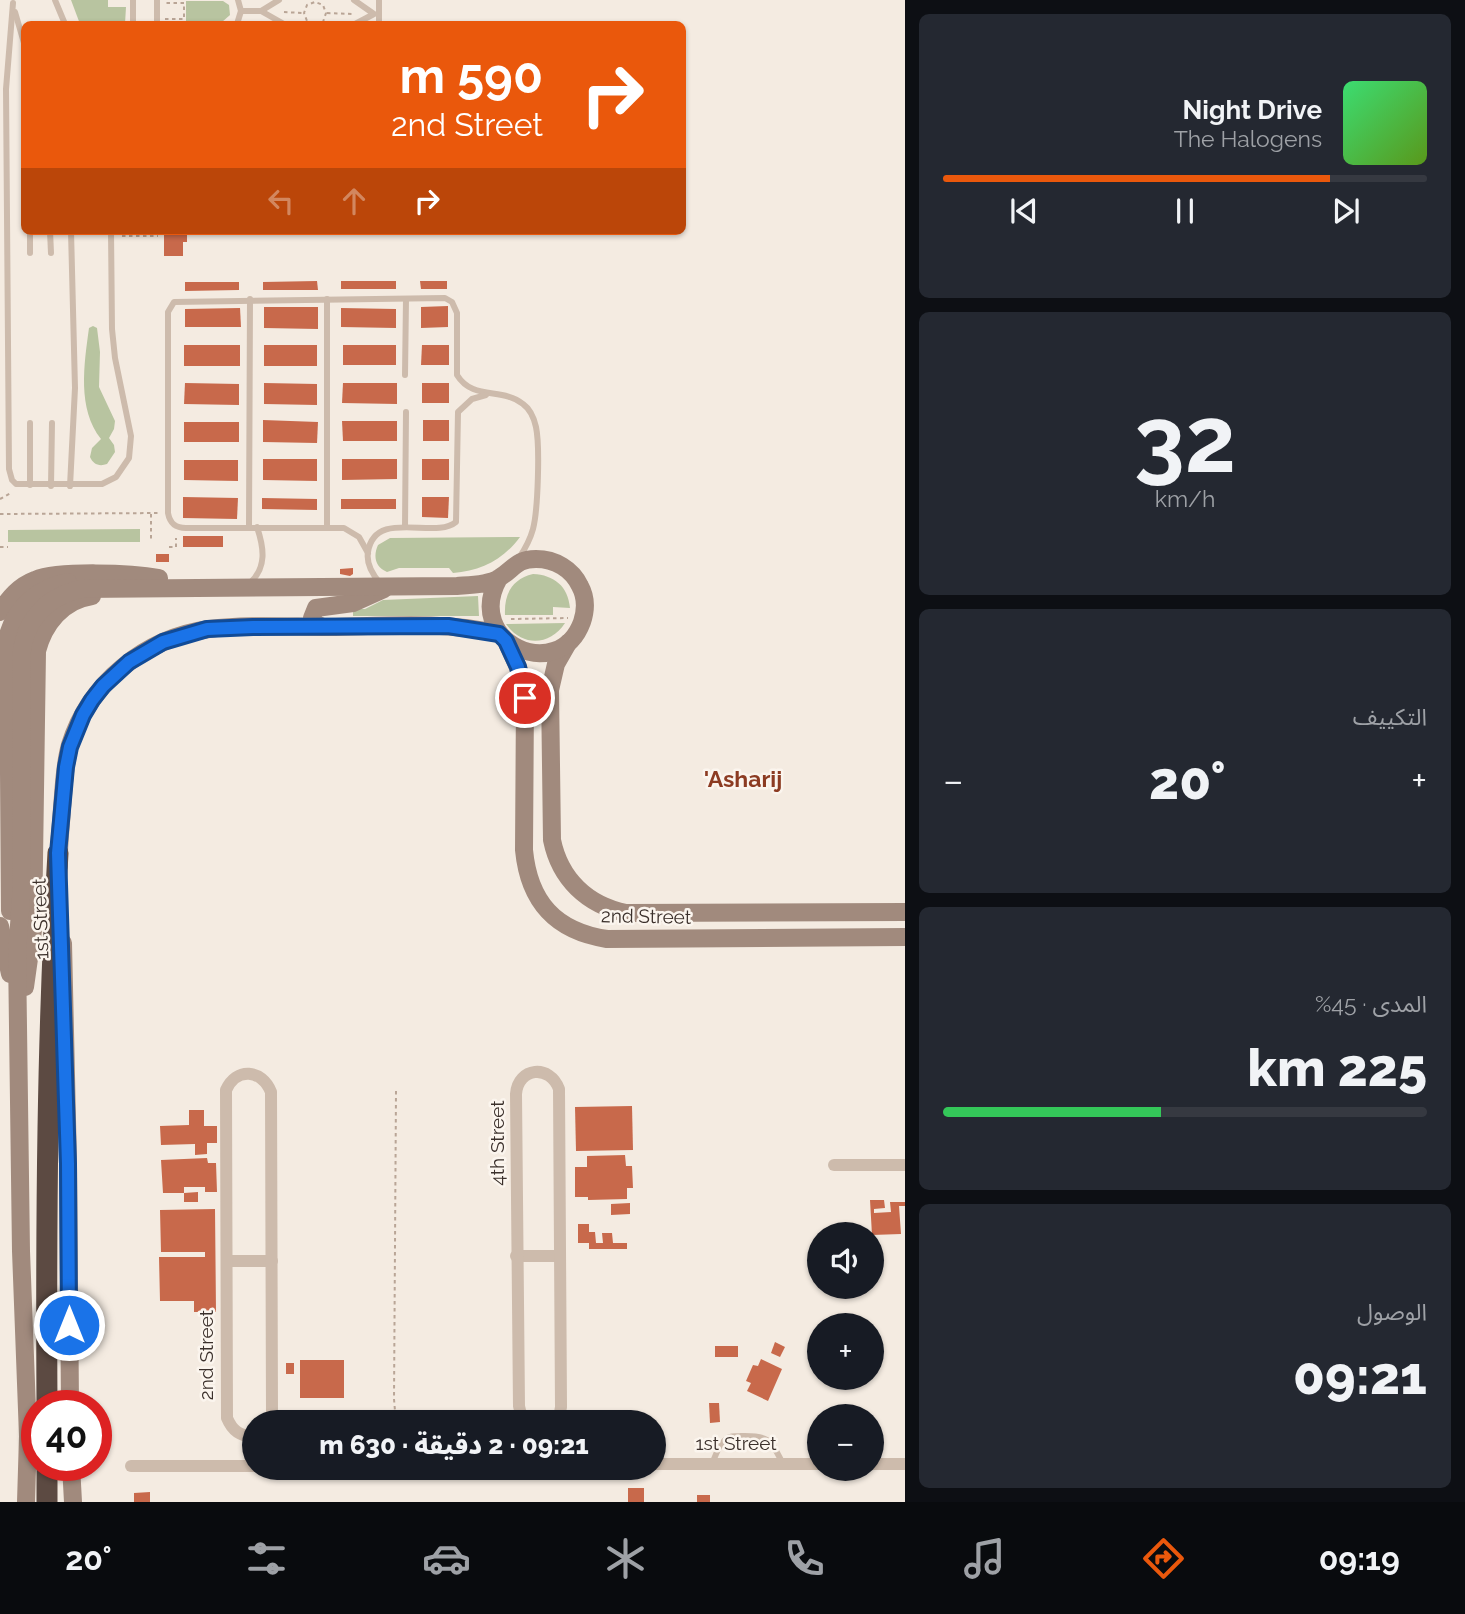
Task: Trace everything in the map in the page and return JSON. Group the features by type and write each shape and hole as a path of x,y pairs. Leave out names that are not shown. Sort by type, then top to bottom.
{"highway":[{"path":"47,1390 49,1023 58,853"},
{"path":"47,1481 47,1502"}],"street":[{"path":"499,631 492,594 499,578 514,565 530,559 547,560 569,571 583,592 584,618"},
{"path":"0,612 22,586 44,577 130,575 179,582"},
{"name":"1st Street","path":"26,1502 28,1436 21,1251 17,952 22,885 21,658 27,629 44,606 67,592 80,589 457,586 499,578"},
{"name":"1st Street","path":"17,952 9,911 8,648 12,623 18,612 34,596 60,583 179,582 211,587"},
{"path":"18,1007 28,971 33,930 36,663 40,639 63,608 87,597 211,587"},
{"path":"323,627 316,624 313,618 316,607 361,601 387,587"},
{"name":"2nd Street","path":"584,618 556,664 550,690 552,840 555,856 563,871 583,893 610,910 626,913 905,912"},
{"name":"1st Street","path":"70,1390 68,1164 58,853 70,747 92,700 122,667 143,652 163,642 207,629 448,626 499,631 514,647 533,653 552,651 570,641"},
{"name":"2nd Street","path":"499,631 518,667 525,698 526,872 531,888 554,918 579,932 607,939 905,937"},
{"path":"0,926 18,1007"},
{"name":"4th Street","path":"520,1410 516,1256 517,1087 525,1075 538,1071 552,1076 558,1089 560,1410"},
{"name":"2nd Street","path":"242,1433 233,1430 227,1418 226,1090 234,1077 249,1073 263,1079 271,1092 272,1410"},
{"path":"834,1165 905,1165"},
{"path":"516,1256 559,1256"},
{"path":"227,1261 272,1261"},
{"name":"1st Street","path":"666,1464 807,1464"},
{"path":"884,1464 905,1464"},
{"path":"131,1466 242,1466"},
{"path":"72,1481 73,1502"}],"lane":[{"path":"55,0 64,21"},
{"path":"133,0 133,21"},
{"path":"238,0 241,11 238,21"},
{"path":"241,11 261,10 279,0"},
{"path":"354,0 376,14"},
{"path":"378,21 376,14 379,0"},
{"path":"13,1 21,32"},
{"path":"13,1 6,89 9,475 16,484 94,486 109,482 122,472 131,450 128,415 115,358 111,235"},
{"path":"157,1 157,21"},
{"path":"261,10 279,21"},
{"path":"361,21 376,14"},
{"path":"0,231 8,230"},
{"path":"30,235 30,253"},
{"path":"50,235 51,253"},
{"path":"70,486 75,388 71,235"},
{"path":"387,587 373,576 365,544 344,528 176,526 169,519 169,308 178,300 445,298 455,305 457,375 467,387 488,394 504,395 523,404 531,413 536,427 535,522 525,549 514,565"},
{"path":"249,527 250,299"},
{"path":"327,299 327,527"},
{"path":"405,375 406,299"},
{"path":"368,553 378,535 396,527 447,527 456,522 458,412 472,399 488,394"},
{"path":"405,527 406,412"},
{"path":"30,423 30,485"},
{"path":"51,486 52,423"},
{"path":"244,588 260,571 263,561 257,527"},
{"path":"712,1464 723,1441 734,1436 758,1436 766,1438 772,1444 783,1464"}],"path":[{"path":"157,1 184,3 184,19 166,21"},
{"path":"308,21 304,18 307,5 319,3 326,13"},
{"path":"326,13 376,14"},
{"path":"323,21 326,13"},
{"path":"134,235 158,236"},
{"path":"150,513 151,542"},
{"path":"0,514 168,513"},
{"path":"169,547 176,547 176,526"},
{"path":"0,547 8,547"},
{"path":"499,631 584,618"},
{"path":"395,1410 396,1091"}],"green space":[{"path":"71,0 108,0 108,7 126,7 125,21 79,21"},
{"path":"186,1 223,1 229,5 230,15 223,21 186,21"},
{"path":"89,328 97,328 100,352 99,387 115,421 109,438 115,452 107,464 101,465 90,457 92,448 101,439 88,414 84,386"},
{"path":"140,529 140,542 8,542 8,530"},
{"path":"520,537 491,563 463,572 453,573 449,568 399,568 387,572 380,567 375,557 378,545 390,538"},
{"path":"533,574 559,583 569,600 570,608 553,607 553,615 505,615 506,600 511,588"},
{"path":"478,596 479,616 353,616 353,609 365,609 383,600"},
{"path":"565,623 552,636 536,641 520,637 506,624"}],"building":[{"path":"164,235 187,235 187,242 183,242 183,256 164,256"},
{"path":"317,281 318,290 263,290 263,282"},
{"path":"341,281 396,281 396,289 341,289"},
{"path":"420,281 447,281 447,289 421,289"},
{"path":"185,282 239,282 239,290 185,291"},
{"path":"448,306 448,327 421,328 421,307"},
{"path":"264,307 318,307 318,329 264,328"},
{"path":"240,308 241,327 185,327 185,309"},
{"path":"341,308 396,309 396,328 341,327"},
{"path":"184,345 240,345 240,366 184,366"},
{"path":"264,345 317,345 317,366 264,366"},
{"path":"343,345 396,345 396,365 343,365"},
{"path":"422,345 449,345 449,365 421,365"},
{"path":"185,383 239,384 239,405 184,404"},
{"path":"264,383 317,384 317,405 264,404"},
{"path":"343,383 397,383 397,404 342,403"},
{"path":"422,383 449,383 449,403 422,403"},
{"path":"263,420 318,422 317,443 263,442"},
{"path":"423,420 449,420 449,441 423,441"},
{"path":"342,421 397,421 397,441 343,441"},
{"path":"184,422 239,422 239,442 184,442"},
{"path":"263,459 317,459 317,481 263,480"},
{"path":"342,459 397,459 397,479 342,480"},
{"path":"422,459 449,459 449,480 422,480"},
{"path":"184,460 238,460 238,481 184,480"},
{"path":"183,497 238,498 237,519 183,518"},
{"path":"422,497 449,497 448,518 422,517"},
{"path":"262,498 317,499 317,510 262,509"},
{"path":"341,499 396,499 396,509 341,509"},
{"path":"183,536 223,536 223,547 183,547"},
{"path":"156,554 169,554 169,562 156,562"},
{"path":"353,568 353,574 350,576 340,574 340,569"},
{"path":"632,1106 633,1150 576,1151 575,1107"},
{"path":"189,1110 204,1110 204,1126 217,1126 217,1143 207,1143 207,1154 195,1155 195,1144 161,1145 160,1126 189,1125"},
{"path":"625,1155 626,1166 632,1166 633,1188 627,1188 627,1199 588,1200 588,1197 575,1197 575,1167 587,1167 587,1156"},
{"path":"207,1158 208,1163 216,1163 217,1192 205,1192 205,1187 184,1187 184,1193 163,1193 161,1160"},
{"path":"198,1192 198,1202 184,1202 184,1193"},
{"path":"870,1200 884,1200 885,1208 874,1209 874,1213 891,1212 890,1202 905,1202 905,1206 899,1206 901,1234 884,1235 884,1222 871,1222"},
{"path":"630,1203 630,1214 611,1215 611,1204"},
{"path":"215,1209 216,1312 194,1312 194,1301 160,1301 159,1257 205,1257 205,1252 161,1252 160,1210"},
{"path":"578,1224 589,1224 589,1232 595,1232 596,1243 603,1243 602,1233 612,1233 613,1243 627,1243 627,1249 589,1249 589,1243 578,1243"},
{"path":"775,1342 785,1347 780,1357 771,1353"},
{"path":"715,1346 738,1346 738,1357 715,1357"},
{"path":"761,1359 782,1369 768,1401 747,1391 751,1383 746,1381 753,1365 758,1366"},
{"path":"300,1360 344,1360 344,1398 300,1398"},
{"path":"286,1363 294,1363 294,1374 286,1374"},
{"path":"709,1403 719,1403 720,1422 710,1423"},
{"path":"628,1488 644,1488 644,1502 628,1502"},
{"path":"150,1492 150,1502 134,1502 134,1493"},
{"path":"697,1495 710,1495 710,1502 697,1502"}],"district":[{"name":"'Asharij","path":"743,779"}],"route":[{"path":"69,1325 68,1164 58,853 70,747 92,700 115,673 143,652 185,634 230,627 448,626 499,634 506,641 518,667 525,698"}]}
